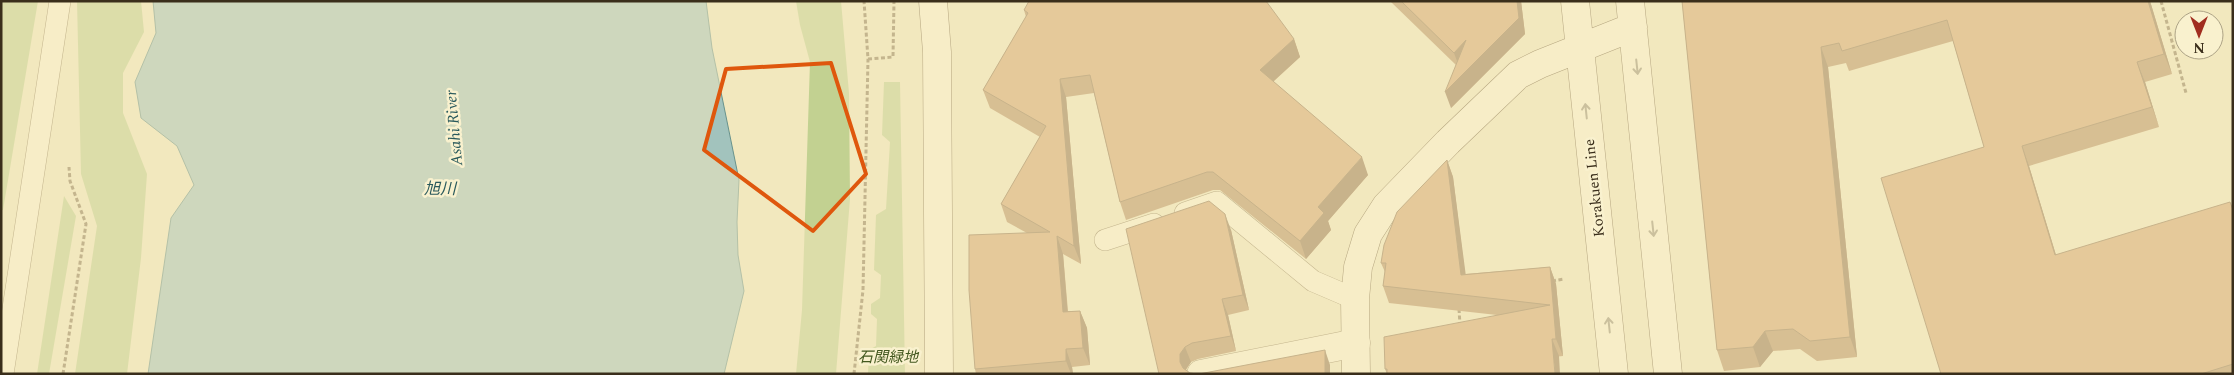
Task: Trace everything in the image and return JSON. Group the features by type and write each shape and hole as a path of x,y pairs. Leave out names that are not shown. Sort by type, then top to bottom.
{"street":[{"path":"933,1 937,52 939,374"},
{"name":"Korakuen Line","path":"1575,1 1614,374"},
{"path":"1356,374 1358,267 1368,234 1386,206 1448,142 1518,76 1580,48 1631,14 1668,374"},
{"path":"1200,374 1356,343"}],"lane":[{"path":"3,374 60,1"},
{"path":"1104,240 1217,202 1313,281 1356,299"}],"path":[{"path":"854,374 863,290 868,59 864,1"},
{"path":"868,59 893,57 894,1"},
{"path":"2161,1 2186,93"},
{"path":"63,374 86,224 70,181 69,161"},
{"path":"1545,281 1564,279"},
{"path":"1458,300 1461,328"}],"highlighted area":[{"path":"831,63 866,174 813,231 704,150 726,69"}],"green space":[{"path":"1,1 38,1 3,210 1,210"},
{"path":"77,1 141,1 144,32 123,73 123,113 147,174 141,258 127,374 75,374 97,226 81,174"},
{"path":"796,1 841,1 849,93 850,199 836,374 796,374 802,310 810,62"},
{"name":"石関緑地","path":"884,82 900,82 905,374 868,374 869,350 876,346 877,319 871,314 871,304 880,298 881,275 874,270 876,215 886,209 890,142 882,135"},
{"path":"64,196 76,216 49,374 37,374"}],"water":[{"name":"旭川","path":"153,1 706,1 712,48 739,180 738,255 744,291 724,374 148,374 171,218 194,185 177,146 141,118 135,82 156,33"}],"building":[{"path":"1029,1 1266,1 1294,39 1260,70 1362,157 1318,207 1324,213 1300,241 1213,172 1207,172 1120,202 1090,75 1060,79 1074,246 1057,236 1063,312 1080,311 1083,348 1066,349 1066,361 975,369 969,290 969,235 1050,232 1001,204 1046,126 983,90 1028,13 1024,10"},
{"path":"1401,1 1517,1 1519,18 1445,92 1466,40 1454,53"},
{"path":"1682,1 2148,1 2164,54 2137,62 2152,107 2022,146 2055,255 2230,202 2233,210 2233,364 2201,374 1941,374 1881,178 1984,147 1947,20 1842,51 1839,43 1821,47 1850,337 1810,341 1793,329 1765,331 1753,347 1717,350"},
{"path":"1447,160 1461,275 1550,267 1556,339 1552,339 1555,374 1387,374 1387,369 1385,369 1384,337 1550,305 1383,286 1386,263 1381,263 1384,245 1397,212"},
{"path":"1209,201 1225,214 1243,295 1222,299 1231,336 1192,343 1185,347 1180,354 1180,362 1183,368 1190,373 1197,374 1159,374 1126,229"},
{"path":"1325,350 1325,374 1199,374"}],"water label":[{"name":"Asahi River","path":"453,128"}]}
